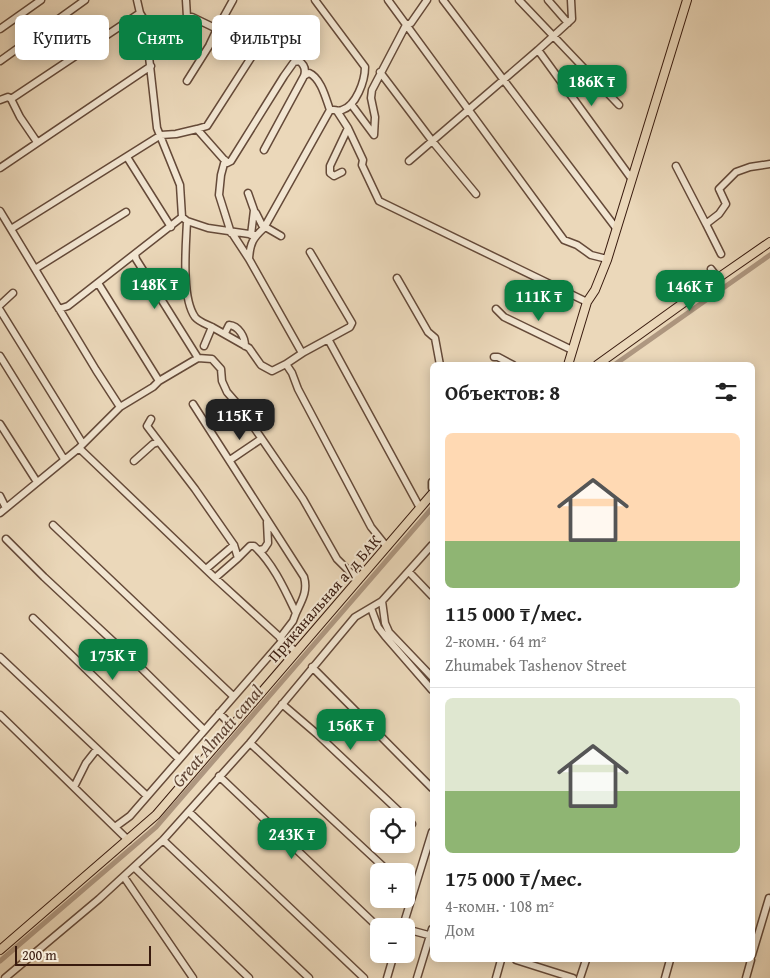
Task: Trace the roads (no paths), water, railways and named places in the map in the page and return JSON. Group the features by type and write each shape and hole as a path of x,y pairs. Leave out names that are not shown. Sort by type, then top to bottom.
{"main road":[{"path":"569,362 587,302 595,290 607,259 686,0"},
{"path":"601,362 770,242"},
{"name":"Приканальная а/д БАК","path":"0,950 156,815 430,496"}],"street":[{"path":"0,29 41,0"},
{"path":"0,61 85,0"},
{"path":"0,100 8,97 11,99 140,13 137,0"},
{"path":"179,0 186,14 212,27"},
{"path":"186,0 186,14"},
{"path":"225,15 233,0"},
{"path":"314,0 365,67 365,78 362,87 351,104 344,109 334,110"},
{"path":"388,0 564,240 577,245 591,256 607,259"},
{"path":"351,104 374,135 375,117 370,98 372,90 406,25 411,23 427,0"},
{"path":"443,0 616,228"},
{"path":"519,0 619,105"},
{"path":"548,0 568,23"},
{"path":"409,161 469,111 568,23 572,19 571,0"},
{"path":"187,81 212,40"},
{"path":"538,50 632,178"},
{"path":"150,60 157,128 180,186 184,219 186,288 195,317 200,322 225,333 245,346 266,368 272,371 286,364 302,353 350,327 352,323 310,252"},
{"path":"10,229 161,135 176,134 206,126 249,60"},
{"path":"197,129 227,162 231,161 284,76 294,62 299,61 303,63 306,70 304,76 264,150"},
{"path":"0,168 151,66"},
{"path":"380,72 433,142 476,194"},
{"path":"304,76 309,73 313,74 334,110 348,128 363,160 362,165 379,201 587,302"},
{"path":"11,99 20,117 37,142"},
{"path":"184,219 208,228 254,235 265,226 334,110"},
{"path":"342,172 334,176 330,173 330,166 348,128"},
{"path":"127,157 171,227"},
{"path":"225,160 219,195 232,233 249,259 302,353"},
{"path":"706,224 719,214 726,204 719,189 736,172 750,167 770,164"},
{"path":"676,166 721,254"},
{"path":"248,192 259,220 281,236"},
{"path":"249,259 249,250 254,235 254,210"},
{"path":"0,211 120,407"},
{"path":"35,269 126,212"},
{"path":"60,309 68,306 184,219"},
{"path":"135,254 136,259 198,358"},
{"path":"710,268 718,278"},
{"path":"397,278 425,327 435,338 439,362"},
{"path":"98,283 159,380"},
{"path":"0,304 13,292"},
{"path":"496,309 504,316 572,350"},
{"path":"0,310 81,446 215,578 296,652"},
{"path":"225,333 230,325 236,327 243,337 245,346"},
{"path":"204,346 212,327"},
{"path":"328,339 420,508"},
{"path":"0,356 64,460"},
{"path":"494,357 498,356 508,362"},
{"path":"0,513 81,446 120,407 153,386 159,380 198,358 212,359 221,370 222,381 227,392 262,439 302,499 337,559 358,580"},
{"path":"286,364 371,527 387,547"},
{"path":"115,827 130,816 281,639 293,621 305,595 306,585 304,577 193,404"},
{"path":"151,419 147,426 234,545 238,558"},
{"path":"0,424 37,482"},
{"path":"230,460 262,439"},
{"path":"134,462 153,444 159,442"},
{"path":"0,496 6,508"},
{"path":"259,550 264,549 268,543 267,520"},
{"path":"53,525 233,696"},
{"path":"6,539 204,730"},
{"path":"206,569 234,545"},
{"path":"215,578 250,546 254,546 259,550 274,572 296,613"},
{"path":"5,978 135,868 163,840 250,743 355,617 382,601 430,547"},
{"path":"410,572 430,594"},
{"path":"382,601 385,623 389,632 430,675"},
{"path":"371,608 378,627 430,688"},
{"path":"33,618 179,759"},
{"path":"0,657 147,796"},
{"path":"312,667 430,786"},
{"path":"282,704 317,734 395,808"},
{"path":"219,712 232,726"},
{"path":"0,715 128,840"},
{"path":"250,743 379,863"},
{"path":"74,786 86,763 97,749"},
{"path":"219,776 370,919"},
{"path":"189,812 364,978"},
{"path":"405,918 430,838"},
{"path":"163,840 308,978"},
{"path":"135,868 249,978"},
{"path":"124,877 193,978"},
{"path":"755,945 769,898"},
{"path":"415,930 430,933"},
{"path":"417,978 430,939"},
{"path":"496,978 500,962"},
{"path":"522,962 572,978"},
{"path":"580,978 585,962"},
{"path":"664,978 669,962"},
{"path":"746,978 750,962"},
{"path":"387,978 391,963"}],"waterway":[{"name":"Great Almatı canal","path":"618,362 770,255"},
{"name":"Great Almatı canal","path":"0,961 156,827 430,510"}]}
